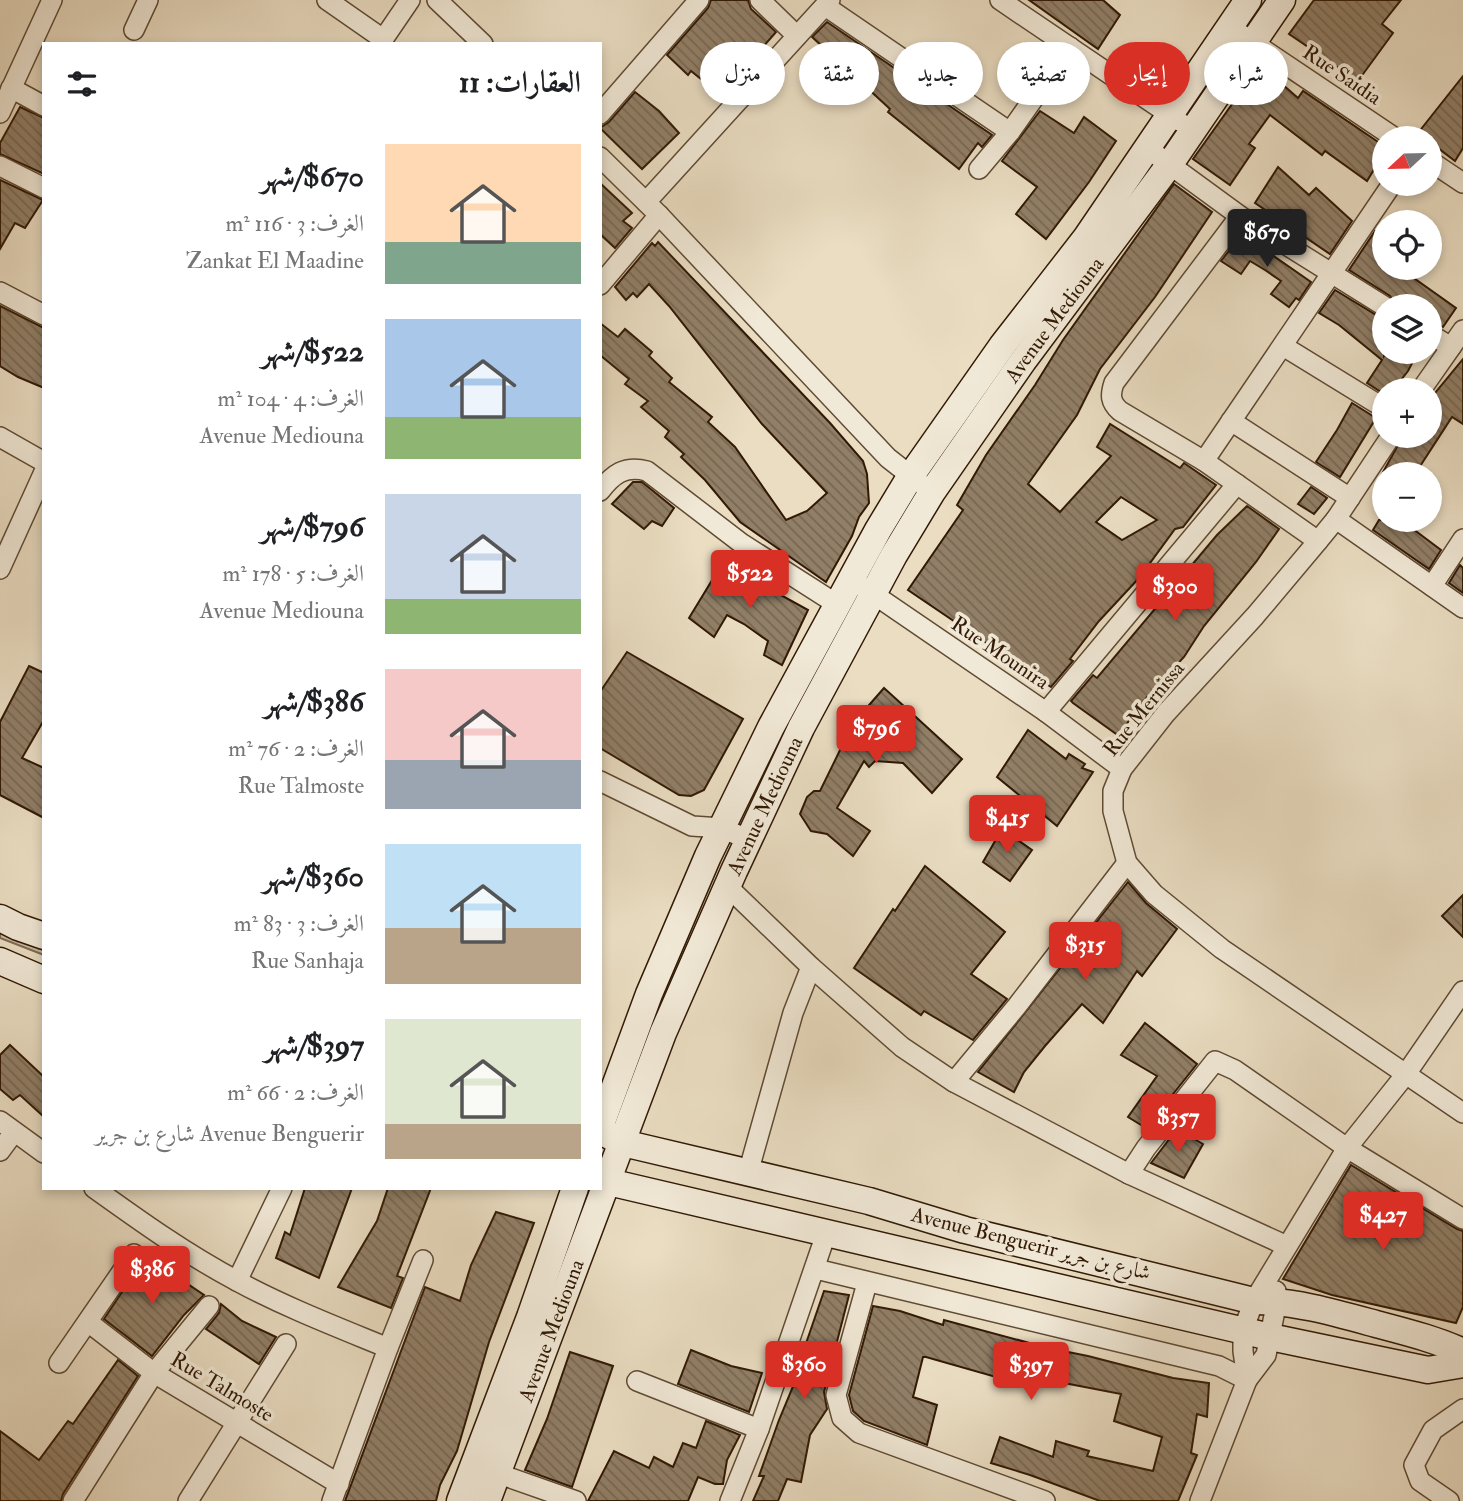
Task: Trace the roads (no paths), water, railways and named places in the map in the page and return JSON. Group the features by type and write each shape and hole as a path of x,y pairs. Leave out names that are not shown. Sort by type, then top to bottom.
{"street":[{"path":"0,113 52,0"},
{"path":"134,30 148,0"},
{"path":"327,0 382,41 410,0"},
{"path":"437,0 481,42"},
{"path":"602,112 699,0"},
{"path":"760,0 797,36"},
{"path":"1000,0 1063,42"},
{"name":"Avenue Mediouna","path":"604,1181 608,1134 649,994 708,856 771,727 850,580 910,477 1002,346 1086,238 1248,0"},
{"name":"Avenue Mediouna","path":"1254,42 1282,0"},
{"path":"602,282 653,208 797,36 828,3 1010,132"},
{"name":"Rue Saidia","path":"1230,27 1252,42"},
{"path":"1090,60 1192,129"},
{"name":"Rue Saidia","path":"1288,66 1377,126"},
{"path":"11,88 42,105"},
{"path":"979,169 1029,105"},
{"name":"Avenue Mediouna","path":"608,1134 663,1033 801,728 932,492 1023,361 1170,164 1209,105"},
{"path":"1147,148 1240,216 1372,299"},
{"path":"602,159 653,208 888,458 932,492"},
{"path":"0,166 42,187"},
{"path":"1442,169 1463,183"},
{"path":"1204,461 1384,196"},
{"path":"1240,216 1114,383 1111,394 1114,406 1120,411 1204,461 1318,541"},
{"path":"0,292 42,314"},
{"path":"1429,378 1463,330"},
{"path":"1442,341 1451,347"},
{"path":"1283,346 1372,401"},
{"path":"1231,421 1350,498"},
{"path":"0,437 42,461"},
{"name":"Rue Mernissa","path":"1383,448 1336,519 1255,617 1166,713 1122,769 1113,791 1113,811 1127,863 1154,894 1222,949 1463,1113"},
{"path":"602,488 610,478 625,469 647,471 741,543 838,605"},
{"path":"0,569 6,541 42,476"},
{"path":"1045,712 1237,484"},
{"path":"1336,519 1463,608"},
{"path":"1432,586 1463,539"},
{"name":"Rue Mounira","path":"850,580 1045,712 1122,769"},
{"path":"602,782 692,827 722,828 749,840"},
{"path":"692,827 708,856 811,967 902,1047 954,1082 1129,1174 1287,1246"},
{"path":"954,1082 1017,1006 1127,863"},
{"path":"0,918 42,935"},
{"path":"0,961 42,979"},
{"path":"748,1173 793,1013 811,967"},
{"path":"1200,1501 1247,1380 1266,1355 1270,1337 1266,1301 1273,1267 1346,1148 1406,1074 1463,991"},
{"path":"1129,1174 1146,1148 1215,1061 1235,1070 1346,1148 1463,1219"},
{"path":"0,1152 7,1127 42,1152"},
{"name":"Avenue Benguerir شارع بن جرير","path":"608,1134 748,1173 869,1201 965,1230 1427,1337 1463,1352"},
{"name":"Avenue Benguerir شارع بن جرير","path":"604,1181 827,1231 1270,1337 1428,1370 1463,1364"},
{"path":"97,1190 162,1237 237,1281 309,1316 388,1348"},
{"path":"237,1281 281,1190"},
{"name":"Avenue Mediouna","path":"487,1501 485,1469 530,1317 574,1190"},
{"name":"Avenue Mediouna","path":"460,1501 485,1469 600,1190"},
{"path":"730,1501 759,1429 827,1231"},
{"path":"59,1363 134,1254"},
{"path":"335,1492 423,1260"},
{"path":"816,1269 1219,1367 1247,1380"},
{"path":"867,1283 836,1395 842,1418 859,1433 1045,1501"},
{"path":"1247,1380 1243,1330 1266,1301"},
{"path":"75,1500 154,1373 209,1306"},
{"name":"Rue Talmoste","path":"88,1322 154,1373 237,1421 335,1492"},
{"path":"188,1501 286,1345"},
{"path":"637,1381 759,1429"},
{"path":"1449,1501 1420,1481 1414,1465 1433,1430 1463,1409"},
{"path":"485,1469 574,1501"}]}
